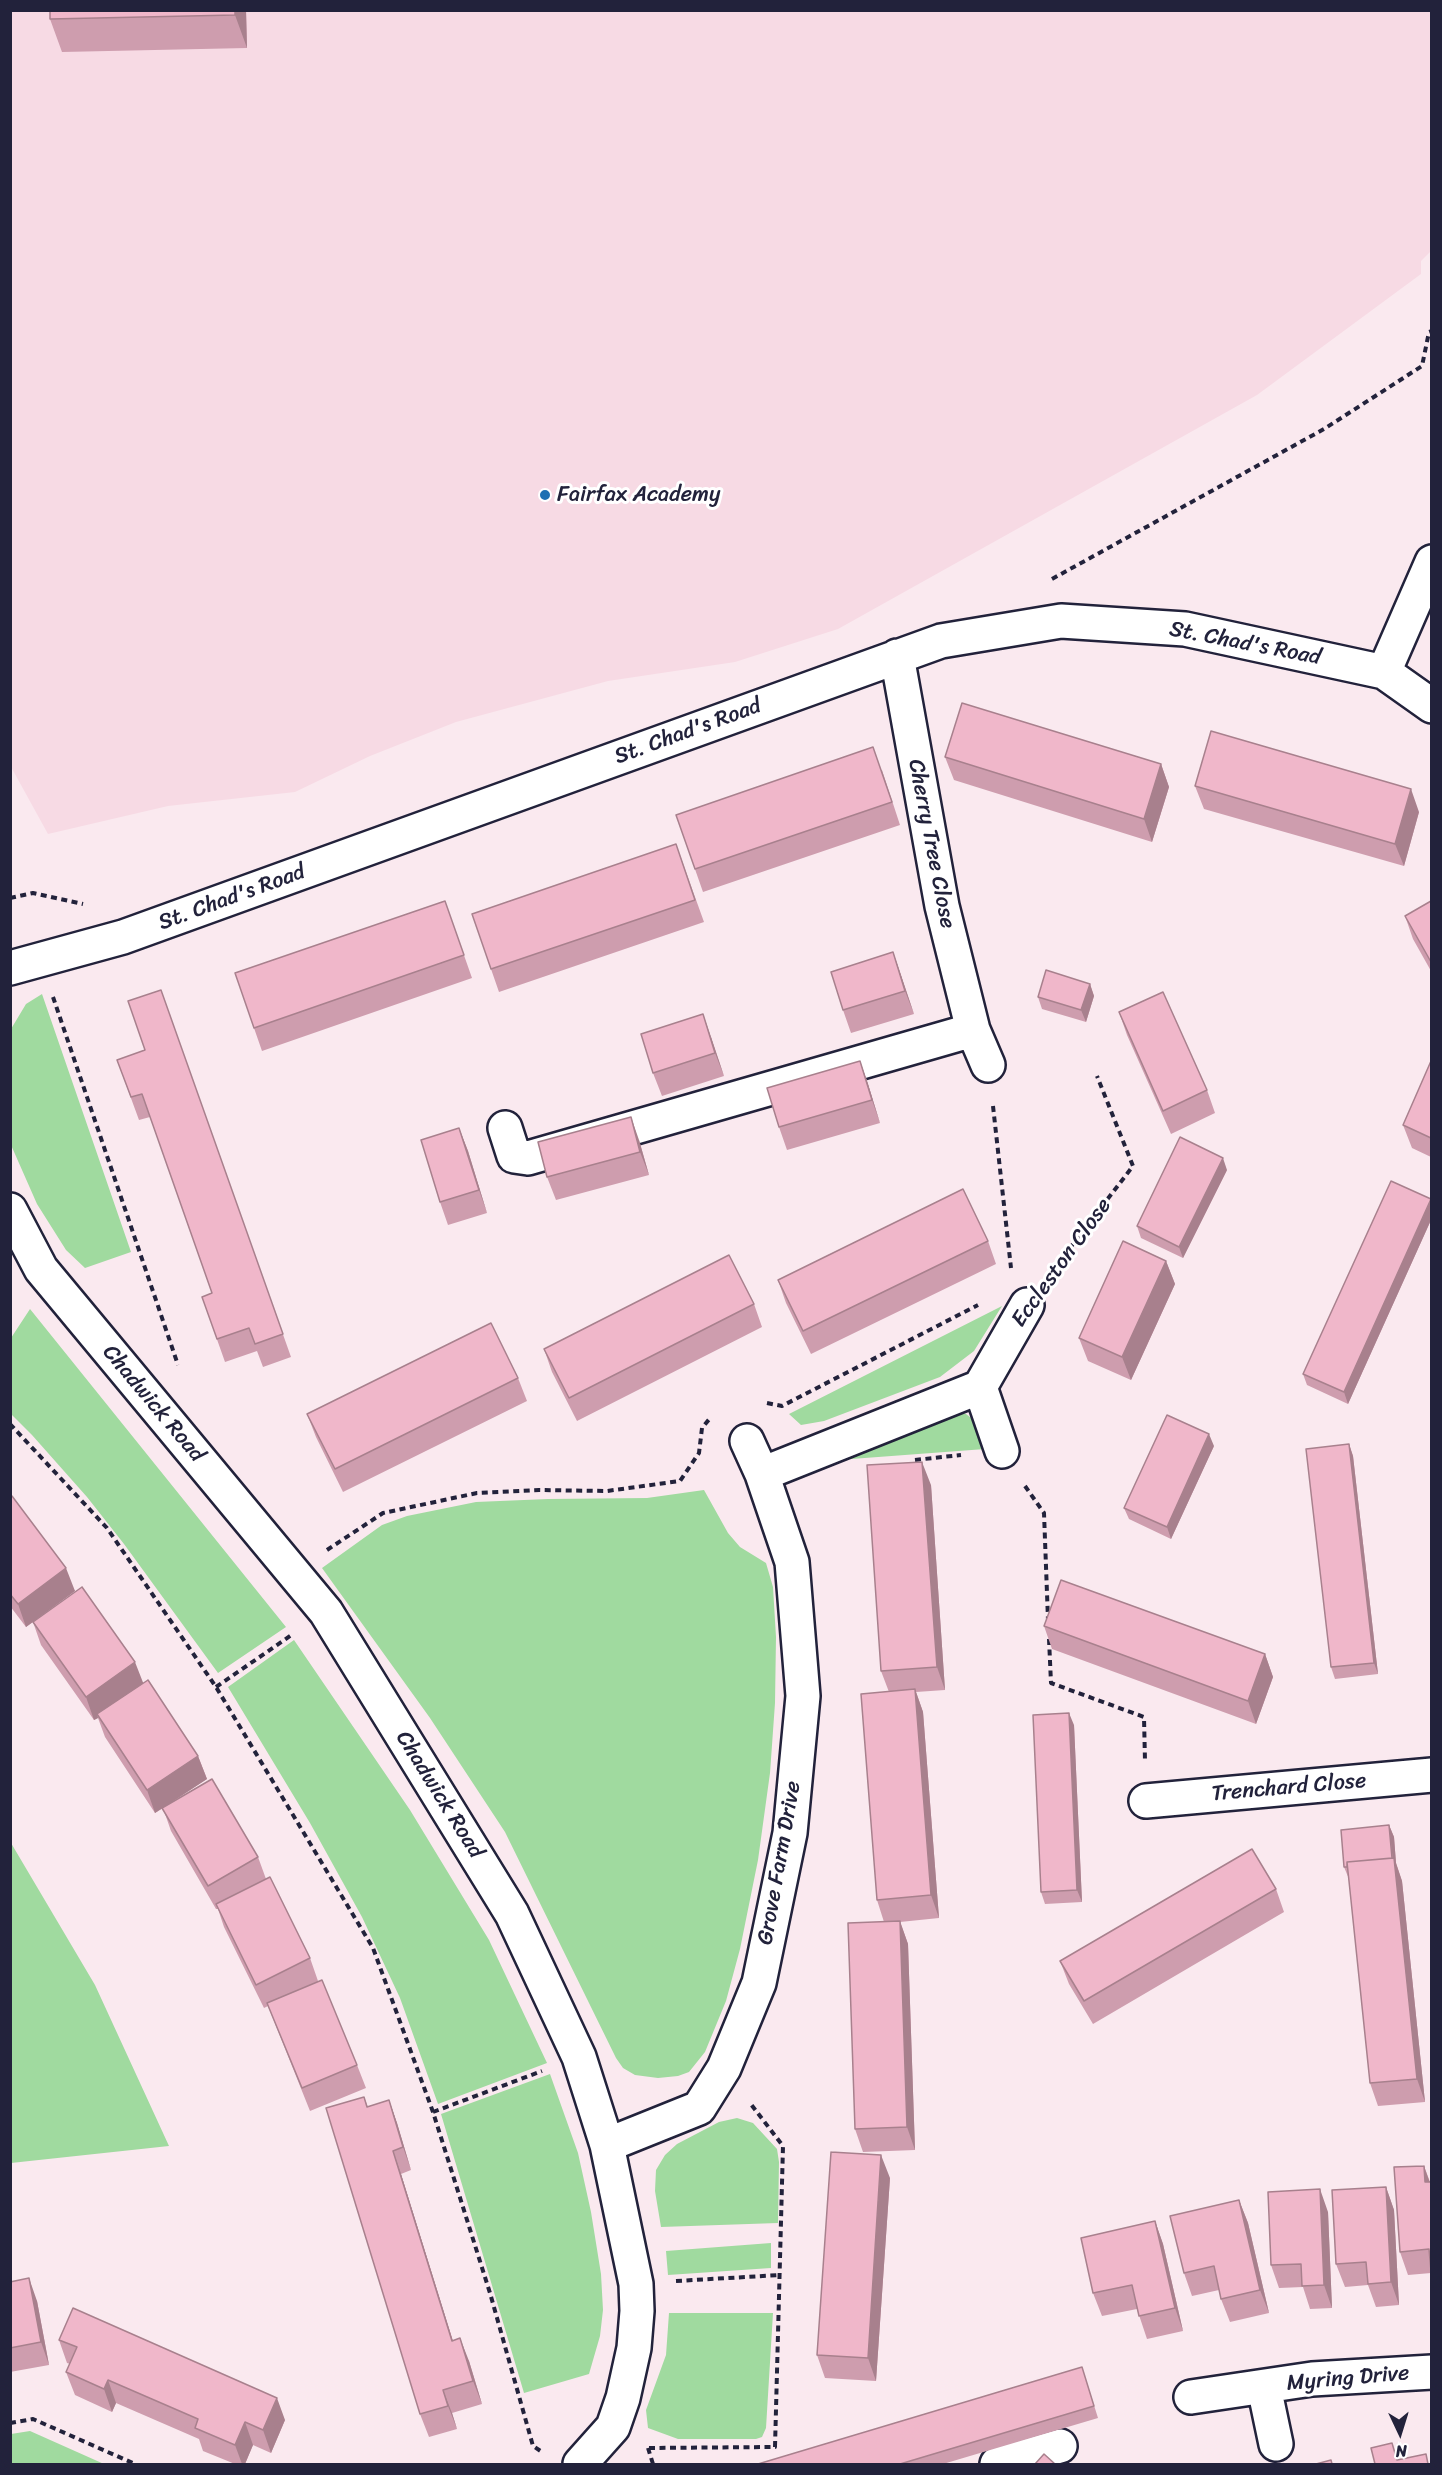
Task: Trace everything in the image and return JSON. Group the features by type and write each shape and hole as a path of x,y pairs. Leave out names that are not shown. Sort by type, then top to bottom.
{"street":[{"path":"1384,672 1431,562"},
{"name":"St. Chad's Road","path":"26,964 123,937 941,641 1061,621 1185,628 1384,672 1431,706"},
{"name":"Cherry Tree Close","path":"897,656 942,906 974,1030 988,1065"},
{"path":"505,1128 514,1156 528,1158 974,1030"},
{"name":"Chadwick Road","path":"10,1210 41,1269 326,1612 512,1914 579,2057 607,2145 636,2284 637,2311 634,2348 623,2398 613,2427 580,2464"},
{"name":"Eccleston Close","path":"980,1387 1027,1305"},
{"path":"762,1474 980,1387 1002,1451"},
{"name":"Grove Farm Drive","path":"607,2145 699,2108 723,2068 759,1983 790,1833 803,1696 792,1562 762,1474 747,1441"},
{"name":"Trenchard Close","path":"1146,1801 1431,1775"},
{"name":"Myring Drive","path":"1191,2397 1311,2379 1431,2372"},
{"name":"Myring Drive","path":"1264,2386 1276,2444"},
{"path":"997,2464 1060,2446"}],"path":[{"path":"1047,582 1324,429 1422,366 1431,331"},
{"path":"26,964 180,1371 163,1418"},
{"path":"988,1065 1012,1276"},
{"name":"Eccleston Close","path":"1027,1305 1134,1166 1097,1076"},
{"path":"763,1403 782,1406 982,1304"},
{"path":"294,1573 383,1514 477,1493 539,1490 607,1491 680,1481 699,1453 702,1428 712,1415"},
{"path":"10,1424 106,1528 216,1687 373,1948 433,2112 490,2293 533,2446 543,2452"},
{"path":"1002,1451 1044,1513 1051,1683 1144,1717 1146,1801"},
{"path":"216,1687 326,1612"},
{"path":"433,2112 579,2057"},
{"path":"648,2448 775,2447 783,2146 723,2068"},
{"path":"636,2284 781,2275"},
{"path":"10,2423 33,2419 135,2464"}],"shaded area":[{"name":"Fairfax Academy","path":"10,11 1431,11 1431,251 1421,261 1421,274 1257,395 838,629 735,662 608,681 456,722 370,756 295,792 168,806 48,834 10,765"}],"green space":[{"path":"42,994 131,1252 85,1268 66,1250 37,1204 11,1145 11,1029 26,1004"},
{"path":"1002,1306 974,1351 940,1377 824,1421 801,1425 789,1414"},
{"path":"30,1309 286,1627 218,1673 87,1497 11,1414 11,1338"},
{"path":"952,1412 966,1414 974,1420 985,1449 838,1460"},
{"path":"704,1490 728,1533 740,1547 766,1563 773,1587 776,1637 775,1703 770,1773 758,1860 740,1949 726,2001 705,2052 689,2072 678,2076 658,2078 635,2075 623,2068 616,2058 505,1832 430,1718 322,1568 382,1525 407,1516 476,1502 647,1498"},
{"path":"294,1640 410,1810 489,1940 547,2063 438,2104 400,1998 362,1917 310,1823 228,1687"},
{"path":"11,1843 95,1985 169,2146 11,2163"},
{"path":"550,2074 578,2153 601,2274 603,2310 600,2336 589,2374 524,2393 441,2114"},
{"path":"737,2118 753,2123 777,2149 779,2162 778,2223 661,2227 655,2191 656,2170 665,2155 677,2144 719,2122"},
{"path":"771,2243 771,2268 668,2275 666,2251"},
{"path":"669,2313 773,2313 766,2428 762,2437 756,2439 678,2439 648,2428 646,2410 666,2355"},
{"path":"30,2431 104,2464 11,2464 11,2434"}],"building":[{"path":"50,10 235,10 235,15 50,19"},
{"path":"962,703 1161,764 1144,819 945,757"},
{"path":"1211,731 1411,789 1395,844 1195,786"},
{"path":"873,747 892,802 695,869 676,815"},
{"path":"676,844 695,900 491,969 472,914"},
{"path":"445,901 464,955 254,1028 235,973"},
{"path":"1431,901 1431,962 1405,916"},
{"path":"893,952 905,991 843,1010 831,972"},
{"path":"1046,970 1090,984 1081,1010 1038,997"},
{"path":"161,990 283,1334 255,1344 249,1328 217,1339 202,1297 212,1293 142,1094 131,1097 117,1060 145,1050 128,1001"},
{"path":"1163,992 1207,1090 1163,1111 1119,1012"},
{"path":"703,1014 715,1053 653,1073 641,1034"},
{"path":"860,1061 872,1100 779,1127 767,1088"},
{"path":"1431,1061 1431,1138 1403,1125"},
{"path":"631,1117 640,1152 547,1177 538,1142"},
{"path":"459,1128 479,1190 440,1202 421,1140"},
{"path":"1180,1137 1223,1158 1179,1247 1137,1226"},
{"path":"1391,1181 1431,1199 1344,1392 1303,1374"},
{"path":"963,1189 988,1241 803,1331 778,1280"},
{"path":"1123,1241 1166,1261 1122,1357 1079,1338"},
{"path":"729,1255 754,1304 569,1398 544,1349"},
{"path":"491,1323 518,1378 335,1469 307,1414"},
{"path":"1167,1415 1209,1434 1167,1527 1124,1508"},
{"path":"1349,1444 1374,1663 1331,1667 1306,1449"},
{"path":"922,1462 937,1667 881,1671 867,1465"},
{"path":"12,1496 66,1568 18,1604 10,1594 10,1497"},
{"path":"1061,1580 1265,1654 1248,1701 1044,1626"},
{"path":"82,1587 135,1662 86,1697 33,1622"},
{"path":"148,1680 198,1756 147,1790 97,1714"},
{"path":"915,1689 931,1895 877,1900 861,1694"},
{"path":"1069,1713 1077,1890 1041,1892 1033,1715"},
{"path":"212,1779 258,1857 208,1886 162,1808"},
{"path":"1389,1825 1392,1858 1347,1862 1347,1867 1344,1867 1341,1830"},
{"path":"1252,1849 1276,1889 1084,2001 1060,1961"},
{"path":"1394,1858 1417,2079 1370,2083 1347,1862"},
{"path":"270,1877 310,1958 256,1985 216,1904"},
{"path":"900,1921 907,2127 855,2129 848,1923"},
{"path":"322,1980 357,2065 302,2088 267,2003"},
{"path":"364,2097 367,2107 389,2100 403,2147 393,2151 452,2341 460,2338 473,2381 443,2390 448,2406 420,2414 326,2108"},
{"path":"831,2152 881,2155 868,2358 817,2355"},
{"path":"1424,2166 1425,2182 1431,2182 1431,2271 1429,2249 1400,2252 1394,2167"},
{"path":"1386,2187 1391,2282 1368,2284 1366,2262 1336,2264 1332,2190"},
{"path":"1320,2189 1324,2285 1302,2286 1301,2264 1271,2265 1268,2192"},
{"path":"1239,2200 1260,2290 1221,2299 1214,2266 1184,2273 1170,2216"},
{"path":"1155,2221 1175,2308 1139,2316 1132,2285 1093,2293 1081,2238"},
{"path":"29,2278 41,2342 10,2348 10,2282"},
{"path":"73,2308 277,2398 263,2430 245,2422 235,2445 195,2428 198,2419 108,2380 104,2389 66,2372 77,2347 59,2340"},
{"path":"1082,2367 1094,2406 900,2464 758,2464"},
{"path":"1392,2443 1397,2460 1426,2454 1428,2464 1375,2464 1371,2448"},
{"path":"1044,2454 1055,2464 1035,2464"},
{"path":"1331,2460 1332,2464 1316,2464"}],"place":[{"name":"Fairfax Academy","path":"545,495"}]}
